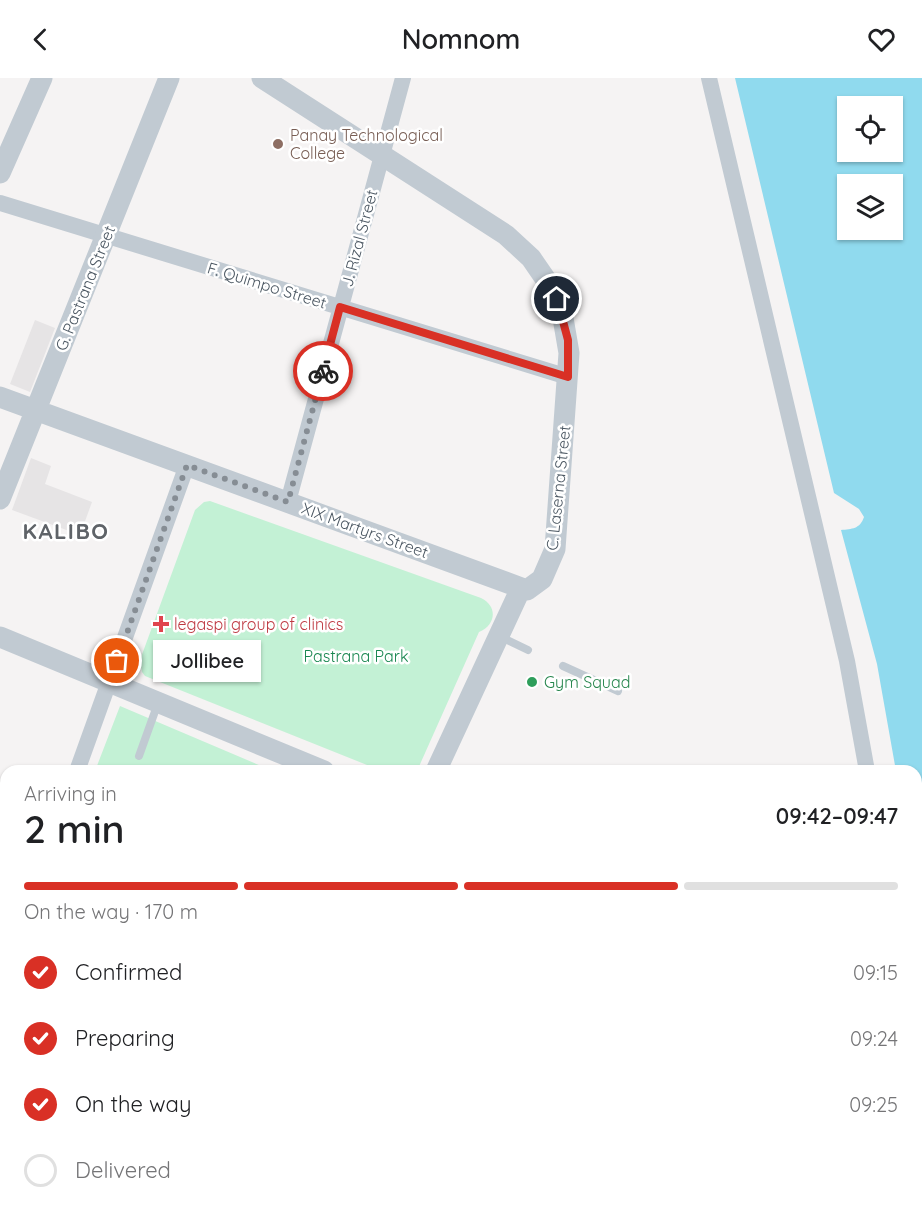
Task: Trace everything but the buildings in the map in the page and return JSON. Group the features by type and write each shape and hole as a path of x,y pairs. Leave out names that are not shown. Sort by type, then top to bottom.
{"street":[{"path":"0,173 42,78"},
{"name":"G. Pastrana Street","path":"0,499 169,78"},
{"name":"C. Laserna Street","path":"262,78 506,235 531,258 546,278 561,308 568,340 568,377 555,549 542,579 524,589 499,636 439,765"},
{"name":"J. Rizal Street","path":"288,502 403,78"},
{"path":"709,78 848,661 866,765"},
{"name":"F. Quimpo Street","path":"0,203 568,377"},
{"name":"XIX Martyrs Street","path":"0,397 524,589"},
{"path":"79,765 187,465"},
{"path":"0,637 309,765"}],"lane":[{"path":"499,636 528,650"},
{"path":"563,666 618,691"},
{"path":"139,756 159,703"}],"shaded area":[{"path":"35,320 55,328 30,392 10,384"},
{"path":"31,458 51,466 45,484 92,502 80,535 12,510"}],"green space":[{"name":"Pastrana Park","path":"210,501 486,601 492,610 492,620 485,629 479,632 420,765 367,765 145,676 140,660 195,510 204,502"},
{"path":"120,706 259,765 97,765"}],"water":[{"path":"735,78 922,78 922,765 895,765 877,664 841,530 858,526 864,517 859,509 834,493"}],"way so far":[{"path":"117,661 187,465 288,502 323,371"}],"place":[{"name":"Panay Technological College","path":"278,144"},
{"name":"legaspi group of clinics","path":"161,624"},
{"name":"Jollibee","path":"117,661"},
{"name":"Gym Squad","path":"532,682"}],"district":[{"name":"KALIBO","path":"66,531"}],"route":[{"path":"323,371 340,307 568,377 568,340 557,299"}]}
